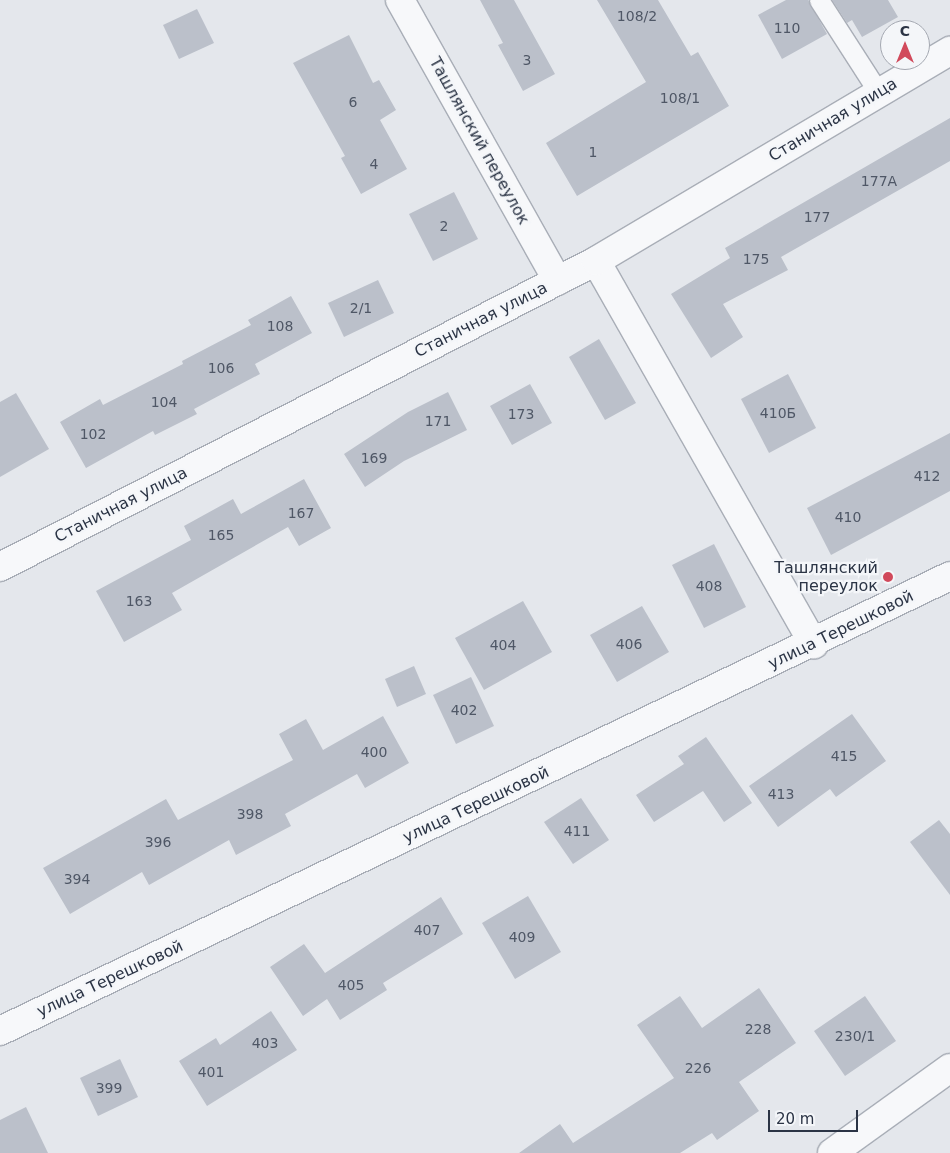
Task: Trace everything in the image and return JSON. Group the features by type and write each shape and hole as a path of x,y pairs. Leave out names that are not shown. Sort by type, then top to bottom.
{"street":[{"name":"Ташлянский переулок","path":"400,0 558,281"},
{"name":"Станичная улица","path":"0,567 596,261 950,51"},
{"path":"596,261 814,644"},
{"name":"улица Терешковой","path":"0,1031 814,644 950,576"},
{"path":"832,1153 950,1068"}],"lane":[{"path":"819,0 878,93"}],"building":[{"path":"480,0 514,0 555,74 523,91 498,45 503,43"},
{"path":"597,0 658,0 691,56 698,52 729,106 577,196 546,143 646,82"},
{"path":"786,0 808,0 827,34 782,59 758,15"},
{"path":"832,0 888,0 898,17 893,20 880,20 880,27 862,37 852,20 847,23"},
{"path":"197,9 214,43 179,59 163,25"},
{"path":"349,35 373,83 379,80 396,110 380,120 407,169 361,194 341,158 345,156 293,63"},
{"path":"950,118 950,161 781,257 788,270 723,304 743,337 711,358 671,294 730,258 725,248"},
{"path":"454,192 478,239 433,261 409,214"},
{"path":"378,280 394,313 344,337 328,303"},
{"path":"291,296 312,333 255,364 260,374 194,409 197,414 155,435 153,431 86,468 60,422 100,399 103,405 183,364 182,361 251,325 248,320"},
{"path":"599,339 636,403 605,420 569,357"},
{"path":"788,374 816,428 769,453 741,399"},
{"path":"530,384 552,423 512,445 490,406"},
{"path":"448,392 467,430 404,461 365,487 344,454 408,412"},
{"path":"16,393 49,449 0,477 0,402"},
{"path":"950,433 950,491 831,555 807,508"},
{"path":"304,479 331,528 299,546 288,527 172,593 182,610 124,642 96,591 191,540 184,526 233,499 241,514"},
{"path":"714,544 746,607 704,628 672,565"},
{"path":"523,601 552,652 484,690 455,638"},
{"path":"642,606 669,652 617,682 590,635"},
{"path":"414,666 426,694 397,707 385,679"},
{"path":"471,677 494,726 456,744 433,695"},
{"path":"852,714 886,761 836,797 830,789 778,827 749,786"},
{"path":"383,716 409,763 365,788 357,774 285,814 291,826 236,855 229,840 149,885 142,872 70,914 43,868 166,799 178,820 293,760 279,734 306,719 323,750"},
{"path":"706,737 752,803 724,822 703,791 654,822 636,795 684,764 678,756"},
{"path":"581,798 609,840 573,864 544,822"},
{"path":"939,820 950,834 950,895 910,842"},
{"path":"528,896 561,952 515,979 482,923"},
{"path":"441,897 463,934 383,983 387,990 340,1020 327,999 303,1016 270,967 304,944 325,973"},
{"path":"759,988 796,1043 739,1082 759,1111 717,1140 712,1133 680,1153 519,1153 560,1124 573,1143 674,1078 637,1025 680,996 702,1028"},
{"path":"865,996 896,1041 845,1076 814,1031"},
{"path":"271,1011 297,1050 207,1106 179,1061 216,1038 220,1045"},
{"path":"120,1059 138,1097 98,1116 80,1078"},
{"path":"26,1107 48,1153 0,1153 0,1120"}],"place":[{"name":"Ташлянский переулок","path":"888,577"}]}
